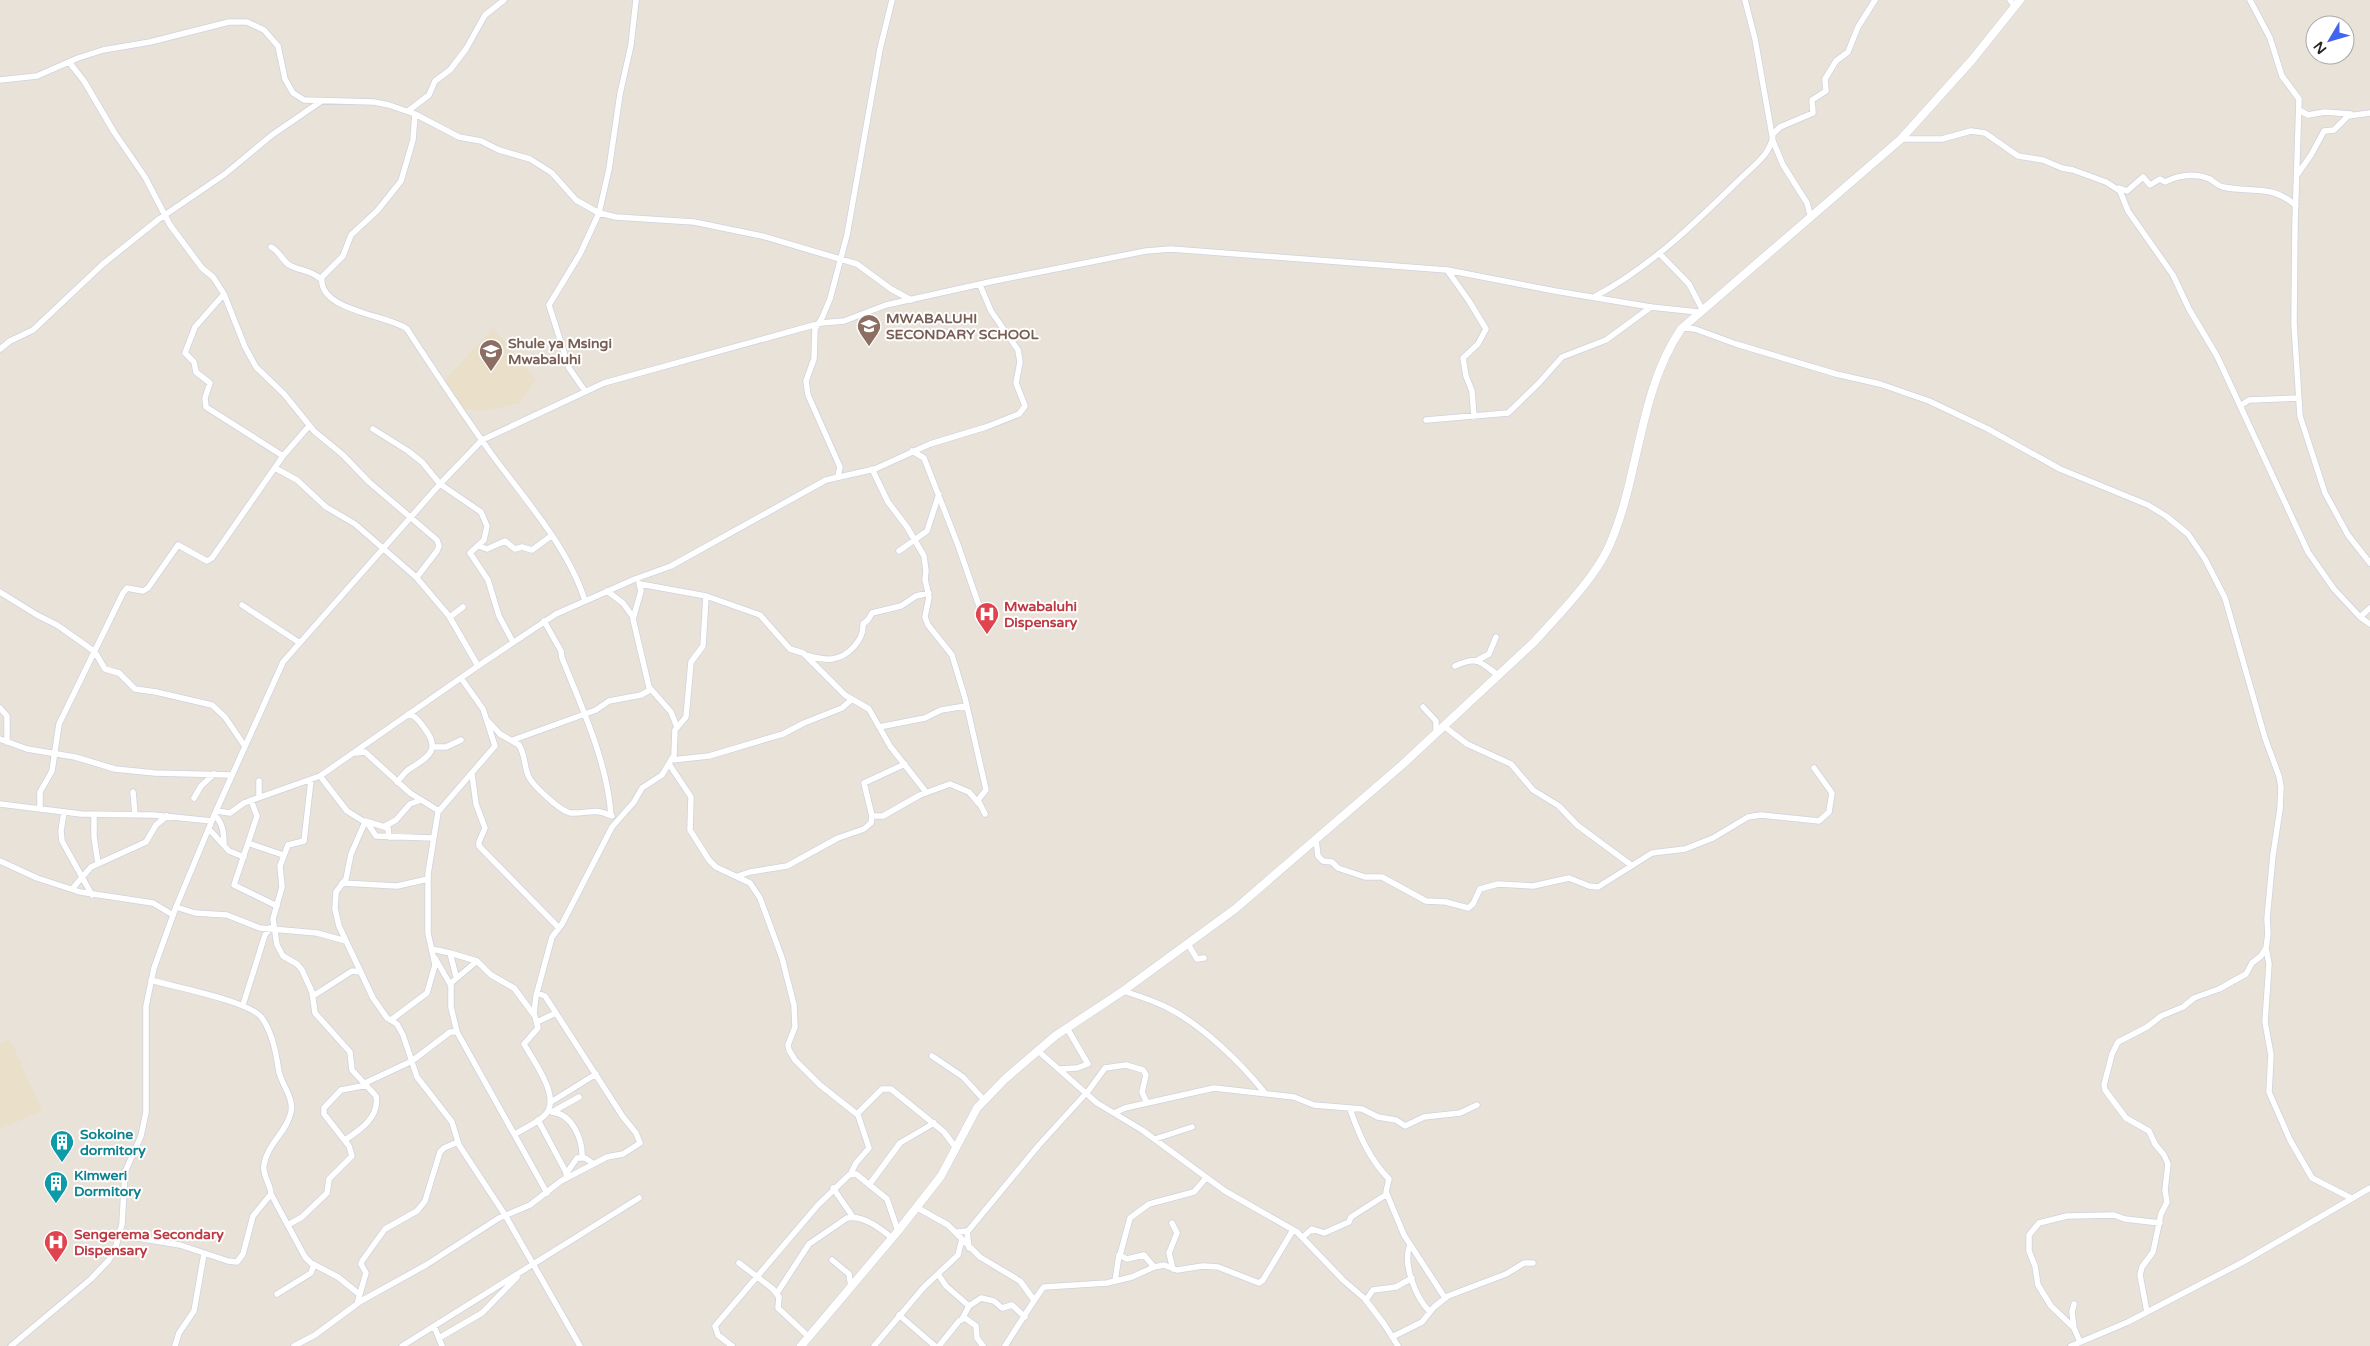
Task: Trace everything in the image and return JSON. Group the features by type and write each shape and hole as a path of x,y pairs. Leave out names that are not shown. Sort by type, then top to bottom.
{"street":[{"path":"408,111 429,95 435,81 450,70 466,50 486,15 504,0"},
{"path":"585,392 569,368 549,305 580,254 599,213 609,169 618,104 631,45 636,0"},
{"path":"838,476 840,467 806,388 814,359 814,331 827,305 842,259 855,200 880,49 892,0"},
{"path":"1745,0 1755,39 1773,140 1783,165 1808,203 1811,218"},
{"path":"1594,297 1620,282 1702,218 1763,157 1773,140 1773,134 1780,127 1813,113 1812,99 1826,91 1825,79 1836,61 1847,53 1858,27 1875,0"},
{"path":"2250,0 2270,38 2282,76 2288,86 2299,97 2294,324 2298,398 2305,433 2325,494 2348,535 2370,563"},
{"path":"802,1346 898,1231 940,1176 967,1125 984,1100 1037,1050 1123,991 1235,909 1445,727 1550,624 1593,573 1609,547 1621,516 1657,375 1669,346 1681,329 1700,310 1726,292 1901,139 1961,73 2015,2"},
{"path":"0,80 37,76 103,50 150,42 229,22 247,22 264,30 278,46 283,74 293,92 304,100 320,102 374,102 408,111 459,137 481,142 499,150 530,159 552,172 576,200 599,213 616,217 705,224 762,236 860,266 891,289 911,300"},
{"path":"69,62 84,81 111,128 145,176 165,216 202,268 212,277 224,294 245,347 256,367 284,394 310,426 375,487 412,516 437,540 439,546 417,578"},
{"path":"0,349 10,341 33,330 103,264 165,216 225,174 272,135 320,102"},
{"path":"2298,110 2308,115 2325,112 2370,113"},
{"path":"415,114 411,149 401,180 377,211 351,235 343,256 330,267 321,279 322,286 329,295 342,304 372,316 396,322 407,329 482,440 551,536 575,578 585,601"},
{"path":"2297,175 2311,156 2324,131 2334,130 2347,116 2353,114"},
{"path":"1901,139 1942,139 1967,131 1977,131 1988,134 2018,156 2043,160 2127,191 2143,177 2151,185 2160,178 2165,182 2178,176 2196,176 2209,179 2223,187 2279,192 2296,206"},
{"path":"2115,187 2123,195 2127,210 2173,275 2189,309 2217,356 2308,552 2334,589 2360,617 2370,624"},
{"path":"271,247 280,253 290,266 305,269 321,279"},
{"path":"11,1346 92,1279 108,1260 120,1235 124,1177 140,1136 146,1112 146,1024 151,980 176,907 231,775 279,668 440,484 482,440 624,376 818,324 844,321 878,307 1146,251 1171,249 1447,270 1651,307 1700,310"},
{"path":"1659,253 1690,284 1700,310"},
{"path":"1447,270 1470,300 1486,329 1478,344 1463,358 1466,376 1472,391 1474,417"},
{"path":"0,804 94,814 214,816 230,813 251,800 320,776 544,621 635,578 671,566 768,514 811,487 838,476 872,469 912,450 963,432 986,427 1019,414 1024,409 1024,402 1016,383 1020,362 1018,350 988,306 980,285"},
{"path":"224,294 195,327 185,353 194,362 196,372 210,383 205,398 206,407 283,456"},
{"path":"1426,420 1508,413 1562,357 1606,340 1651,307"},
{"path":"1681,329 1695,329 1736,344 1836,374 1888,386 1928,401 1988,429 2060,470 2148,505 2166,516 2188,534 2205,559 2225,598 2262,730 2281,787 2280,809 2272,861 2266,948 2269,964 2265,1022 2271,1054 2269,1092 2290,1140 2312,1178 2351,1198"},
{"path":"2240,406 2249,400 2298,398"},
{"path":"40,809 40,792 51,775 59,724 127,588 143,591 148,588 178,545 207,561 212,558 283,456 310,426"},
{"path":"373,429 422,462 440,484 481,512 487,526 484,540 471,551 471,555 488,580 499,616 513,642"},
{"path":"912,450 924,458 939,494 986,626"},
{"path":"275,468 297,480 326,507 355,524 417,578 450,617 478,666"},
{"path":"872,469 888,502 916,541 924,556 925,580 929,593 924,613 926,622 950,652 966,706 986,788 978,798 979,804"},
{"path":"899,551 916,541 929,528 939,494"},
{"path":"479,546 486,549 505,541 515,549 522,547 532,550 551,536"},
{"path":"633,617 641,591 640,584 635,578"},
{"path":"640,584 706,596 758,614 790,649 804,655 826,659 838,657 859,641 863,632 863,624 872,613 901,606 916,596 929,593"},
{"path":"549,1113 550,1093 542,1074 524,1044 538,1030 536,1020 538,993 552,939 612,827 634,802 642,788 662,775 675,749 677,728 670,712 650,690 633,617 623,604 607,591"},
{"path":"0,592 37,615 58,625 95,652 105,669 119,673 135,689 156,692 212,706 224,717 244,745"},
{"path":"677,728 686,717 690,662 704,646 706,596"},
{"path":"242,605 300,643"},
{"path":"450,617 463,606"},
{"path":"2360,617 2370,608"},
{"path":"544,621 561,651 562,658 586,713 606,782 611,815"},
{"path":"1476,661 1489,654 1496,637"},
{"path":"804,655 851,700 869,709 879,727 926,792"},
{"path":"1455,666 1467,660 1476,661 1499,676"},
{"path":"461,678 483,709 495,748 439,811 432,838 428,879 428,933 435,958 447,977 450,986 451,1007 457,1032 516,1134 547,1193"},
{"path":"514,740 536,734 596,710 609,701 641,694 650,690"},
{"path":"670,762 709,756 783,734 804,723 842,708 851,700"},
{"path":"879,727 925,718 943,709 966,706"},
{"path":"1424,706 1436,721 1436,734"},
{"path":"0,708 7,716 7,742"},
{"path":"416,717 417,708"},
{"path":"408,714 416,717 431,737 433,747"},
{"path":"488,721 503,736 514,740 521,748 528,775 533,783 564,810 571,813 598,810 619,818"},
{"path":"1445,727 1466,744 1511,764 1534,790 1558,806 1577,825 1631,865"},
{"path":"0,739 27,749 123,770 155,773 231,775"},
{"path":"433,747 446,747 461,740"},
{"path":"365,745 365,752"},
{"path":"397,782 410,768 419,764 433,747"},
{"path":"355,752 365,752 397,782 439,811"},
{"path":"670,762 690,798 689,821 692,833 712,864 750,883 760,898 782,958 796,1017 795,1026 788,1045 789,1050 795,1060 820,1085 857,1114 869,1148 856,1163 851,1173 833,1188 716,1326 718,1335 732,1346"},
{"path":"738,876 750,872 787,866 838,838 864,829 871,822 872,816 864,783 905,764"},
{"path":"1316,840 1318,856 1323,862 1332,862 1338,868 1365,877 1382,877 1426,901 1446,902 1465,908 1473,904 1480,889 1498,884 1532,886 1569,878 1589,886 1598,887 1604,885 1631,865 1657,851 1681,850 1713,838 1748,817 1761,815 1821,820 1830,810 1832,793 1814,768"},
{"path":"194,798 201,786 214,774"},
{"path":"472,774 476,801 485,828 478,842 479,846 559,928"},
{"path":"320,776 347,811 365,821 385,826 389,830 389,837"},
{"path":"243,1006 272,927 282,887 280,866 283,855 290,844 304,841 311,780"},
{"path":"259,781 259,797"},
{"path":"872,816 882,816 926,792 952,784 970,793 985,814"},
{"path":"133,792 135,814"},
{"path":"251,800 257,816 235,886 276,906"},
{"path":"385,826 396,820 410,804 421,800"},
{"path":"64,812 61,832 62,841 92,895"},
{"path":"94,814 94,837 98,863"},
{"path":"72,889 82,875 98,863 146,842 156,825 167,816"},
{"path":"214,816 219,819 224,833 224,845"},
{"path":"365,821 376,836 432,838"},
{"path":"365,821 350,854 346,878 336,892 335,909 339,926 360,972 382,1012 397,1024 403,1035 410,1062 417,1077 454,1126 458,1142 505,1215 580,1346"},
{"path":"210,829 232,852 244,856"},
{"path":"248,843 283,855"},
{"path":"0,861 37,878 92,895 153,903 173,915"},
{"path":"342,883 397,886 428,879"},
{"path":"176,907 194,912 227,915 260,928 272,927 323,934 346,941"},
{"path":"272,927 281,952 298,966 308,981 313,996 315,1013 350,1052 352,1070 376,1096 376,1107 368,1122 345,1140"},
{"path":"1188,944 1197,959 1204,958"},
{"path":"2147,1312 2140,1275 2142,1268 2153,1254 2167,1199 2165,1190 2168,1164 2164,1155 2154,1144 2149,1131 2126,1118 2105,1090 2104,1085 2111,1054 2118,1042 2127,1039 2161,1016 2246,974 2252,963 2261,956 2266,948"},
{"path":"432,949 477,961 490,975 514,988 525,1001 536,1020"},
{"path":"450,953 456,976"},
{"path":"391,1020 427,993 435,958"},
{"path":"450,986 456,976 477,961"},
{"path":"313,996 352,971 360,972"},
{"path":"151,980 243,1006 258,1013 264,1021 277,1054 280,1075 292,1107 288,1125 273,1144 264,1162 271,1194 304,1258 333,1274 360,1294"},
{"path":"1123,991 1160,1004 1191,1023 1239,1062 1265,1093"},
{"path":"294,1346 321,1331 356,1304 426,1265 505,1215 530,1205 561,1181 607,1157 623,1154 640,1142 639,1136 623,1117 545,995 538,993"},
{"path":"536,1020 556,1013"},
{"path":"1060,1070 1077,1068 1088,1064 1067,1028"},
{"path":"288,1226 302,1217 327,1193 329,1179 350,1159 351,1153 345,1140 324,1114 324,1108 341,1090 366,1084 410,1062 450,1032 457,1032"},
{"path":"1037,1050 1085,1093 1156,1139 1206,1178 1303,1237 1343,1280 1366,1300 1398,1346"},
{"path":"932,1056 963,1077 984,1100"},
{"path":"957,1232 968,1231 984,1214 1039,1145 1105,1068 1115,1065 1137,1067 1146,1075 1142,1092 1147,1103"},
{"path":"551,1102 596,1074"},
{"path":"857,1114 886,1088 905,1098 948,1135 956,1148"},
{"path":"1114,1113 1125,1108 1208,1088 1265,1093 1294,1097 1311,1104 1362,1109 1373,1116 1396,1120 1406,1126 1427,1116 1460,1113 1477,1105"},
{"path":"516,1134 579,1097"},
{"path":"1350,1109 1361,1138 1376,1164 1389,1179 1386,1188 1394,1214 1410,1245 1445,1298"},
{"path":"549,1113 562,1114 572,1125 581,1142 582,1158"},
{"path":"538,1120 566,1174"},
{"path":"869,1185 900,1143 934,1123"},
{"path":"1156,1139 1192,1127"},
{"path":"356,1304 366,1273 362,1261 385,1229 421,1207 425,1201 440,1152 444,1148 458,1142"},
{"path":"561,1181 575,1160 582,1158 594,1164"},
{"path":"851,1173 856,1174 888,1199 898,1231"},
{"path":"1115,1281 1117,1258 1120,1255 1130,1218 1149,1204 1194,1192 1206,1178"},
{"path":"833,1188 853,1217"},
{"path":"2071,1346 2147,1312 2243,1262 2370,1188"},
{"path":"120,1235 180,1245 234,1263 241,1258 253,1216 271,1194"},
{"path":"1303,1237 1312,1229 1324,1232 1349,1222 1350,1217 1387,1194"},
{"path":"402,1346 639,1198"},
{"path":"916,1206 957,1232 969,1248 993,1267 1020,1281 1034,1300"},
{"path":"2074,1328 2051,1306 2037,1282 2028,1241 2029,1235 2036,1226 2043,1222 2067,1216 2097,1215 2114,1215 2160,1223"},
{"path":"809,1337 778,1308 777,1293 809,1244 844,1219 853,1217 877,1226 892,1238"},
{"path":"1172,1223 1177,1233 1169,1252 1173,1268"},
{"path":"1005,1346 1025,1317 1040,1290 1044,1287 1115,1281 1136,1276 1154,1267 1166,1265 1178,1270 1202,1266 1218,1267 1259,1283 1263,1280 1293,1230"},
{"path":"968,1231 969,1248"},
{"path":"874,1346 899,1315 959,1253 961,1237"},
{"path":"1410,1245 1407,1253 1412,1278 1424,1304 1430,1312"},
{"path":"176,1346 180,1333 194,1311 204,1254"},
{"path":"1120,1255 1127,1259 1144,1255 1154,1267"},
{"path":"832,1260 849,1274 851,1287"},
{"path":"739,1263 777,1293"},
{"path":"1392,1337 1422,1322 1445,1298 1506,1274 1524,1263 1533,1263"},
{"path":"277,1294 311,1273 314,1264"},
{"path":"938,1274 946,1286 969,1306"},
{"path":"439,1338 482,1313 518,1275"},
{"path":"1366,1300 1373,1290 1396,1287 1412,1278"},
{"path":"899,1315 937,1346 962,1319 969,1306 981,1298 994,1302 1002,1308 1013,1305 1025,1317"},
{"path":"2074,1304 2072,1308 2074,1328 2080,1342"},
{"path":"962,1319 968,1318 976,1326 977,1338 983,1346"},
{"path":"434,1326 442,1346"}],"shaded area":[{"path":"493,328 536,379 520,403 483,411 459,408 444,381"},
{"path":"10,1039 42,1111 0,1129 0,1044"}],"place":[{"name":"MWABALUHI SECONDARY SCHOOL","path":"869,347"},
{"name":"Shule ya Msingi Mwabaluhi","path":"491,372"},
{"name":"Mwabaluhi Dispensary","path":"987,635"},
{"name":"Sokoine dormitory","path":"62,1163"},
{"name":"Kimweri Dormitory","path":"56,1204"},
{"name":"Sengerema Secondary Dispensary","path":"56,1263"}]}
